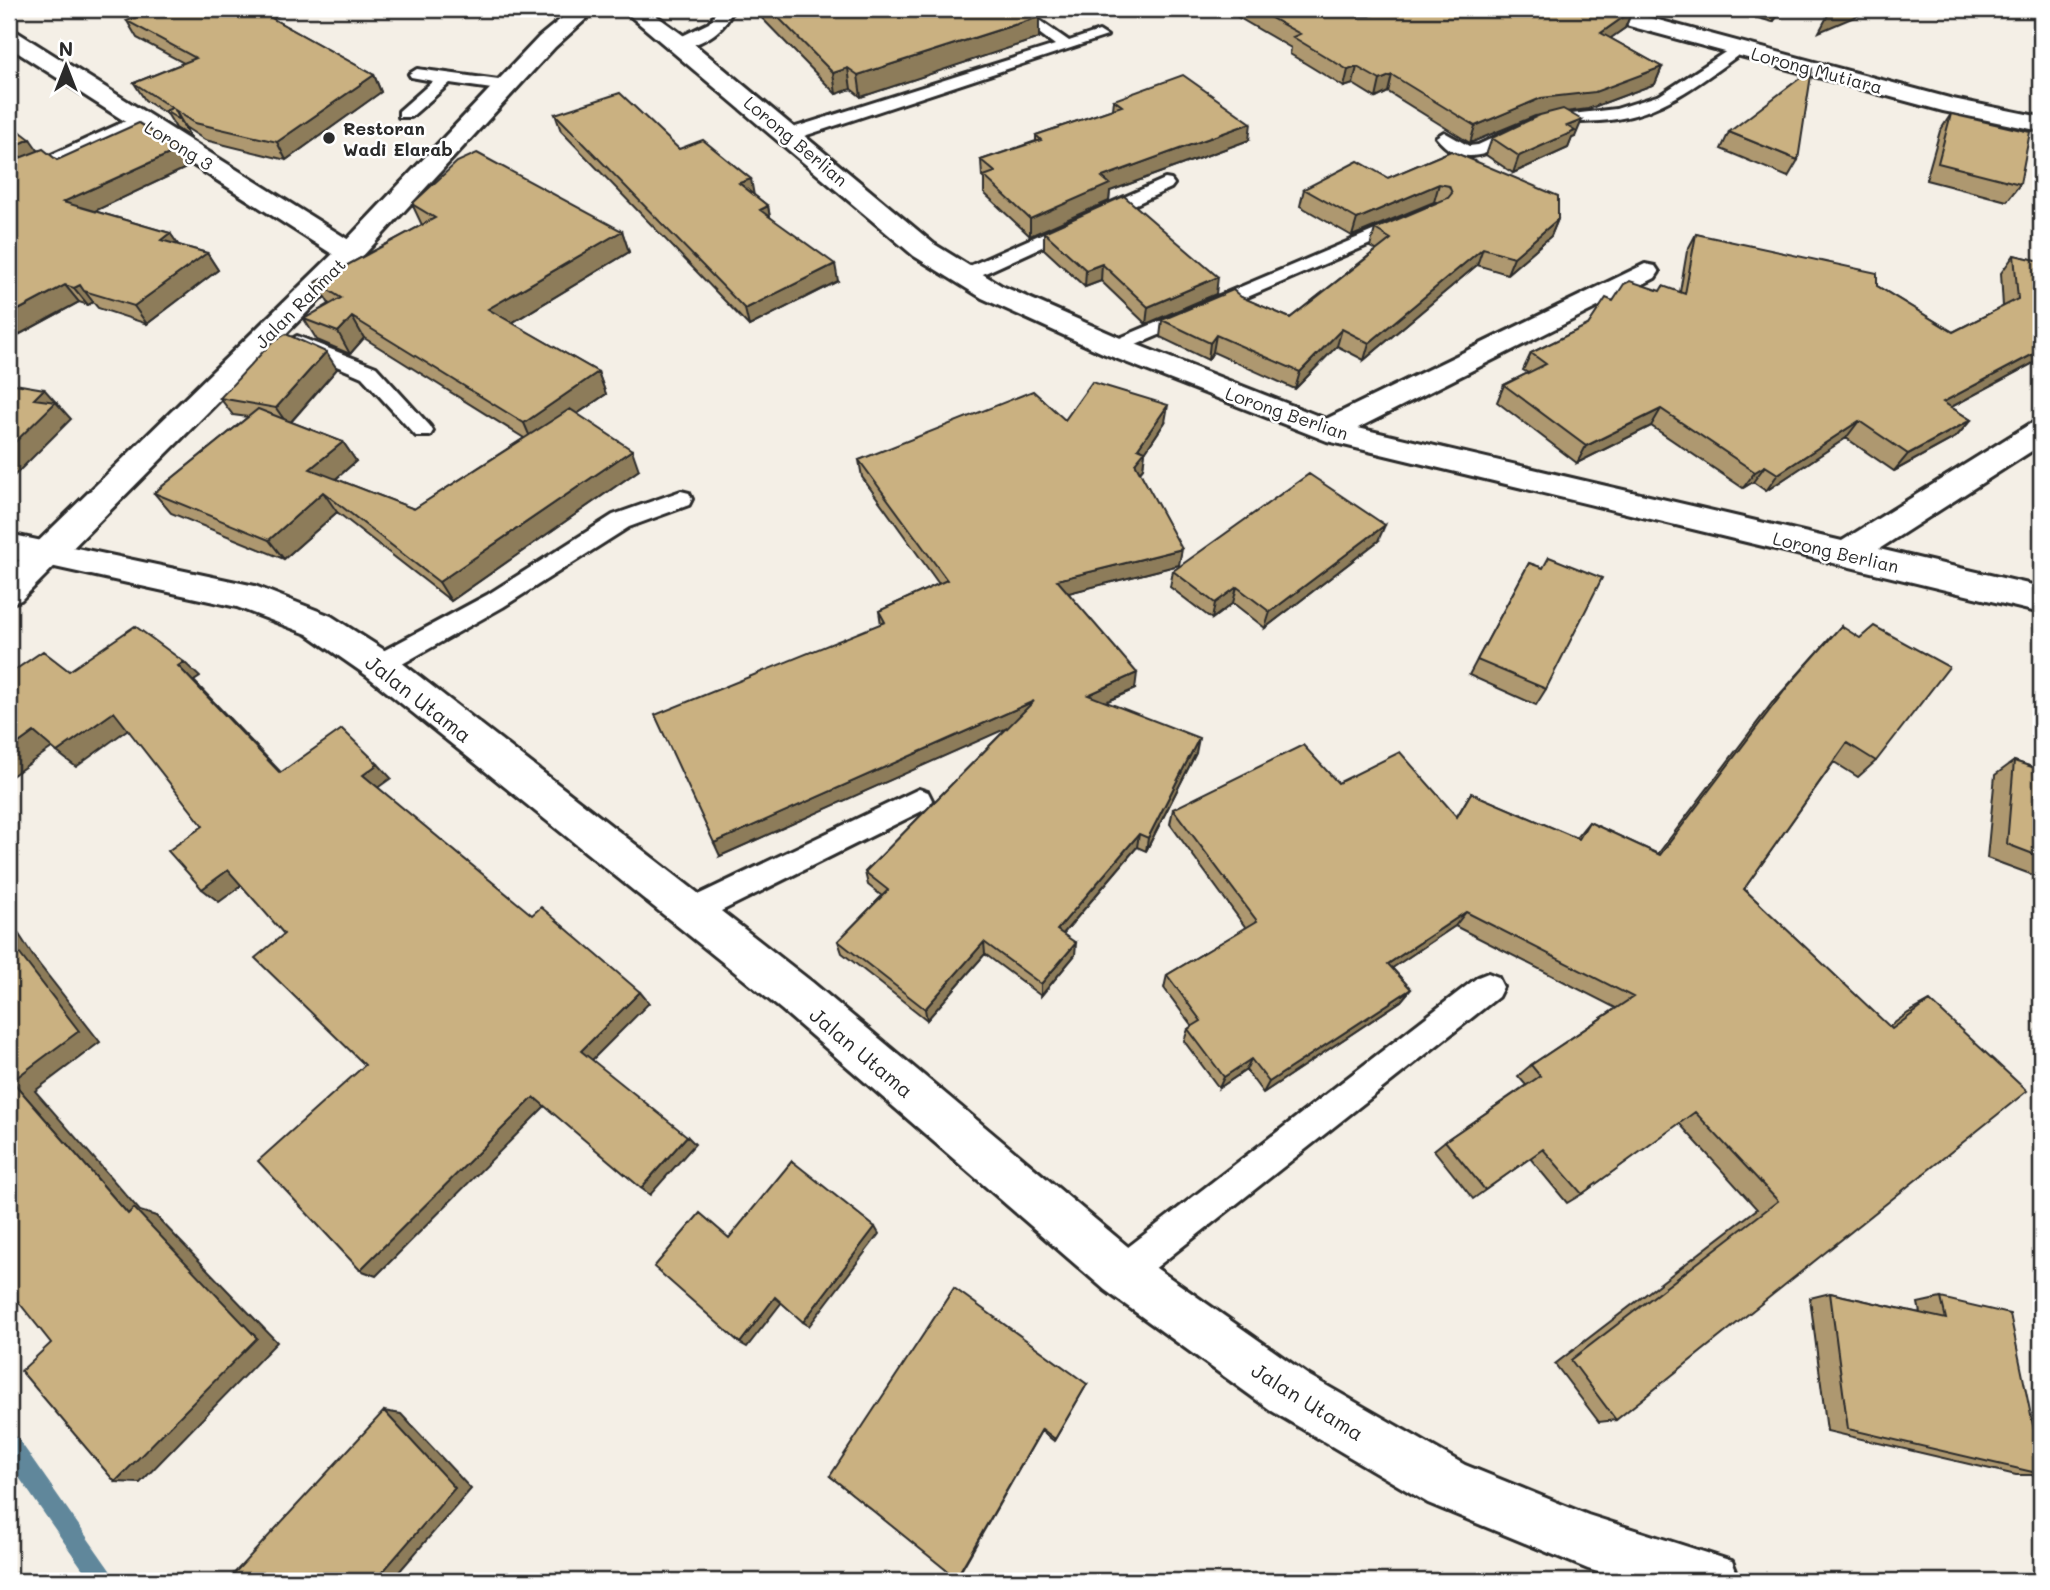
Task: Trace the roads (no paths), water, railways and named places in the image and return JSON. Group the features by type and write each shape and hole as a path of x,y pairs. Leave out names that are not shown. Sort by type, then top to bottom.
{"street":[{"name":"Jalan Rahmat","path":"9,591 27,549 273,331 350,253 547,42 586,9"},
{"name":"Lorong Berlian","path":"633,9 679,43 924,250 963,276 1115,347 1327,431 2041,600"},
{"name":"Lorong Mutiara","path":"1594,9 1951,106 2041,124"},
{"name":"Lorong 3","path":"9,37 350,253"},
{"path":"1327,431 1645,272"},
{"path":"1845,555 2041,431"},
{"name":"Jalan Utama","path":"27,549 243,595 319,625 379,665 797,996 1122,1273 1290,1393 1447,1484 1588,1542 1712,1581"}],"lane":[{"path":"679,43 713,28 722,19 725,9"},
{"path":"1014,9 1067,46"},
{"path":"789,135 1099,36"},
{"path":"1444,137 1466,152 1481,150 1542,121 1618,114 1666,98 1738,48"},
{"path":"417,74 506,86"},
{"path":"405,114 446,78"},
{"path":"23,172 139,120"},
{"path":"963,276 1164,184"},
{"path":"1115,347 1423,215"},
{"path":"273,331 369,372 423,431"},
{"path":"379,665 495,601 621,521 681,499"},
{"path":"691,912 919,800"},
{"path":"1122,1273 1488,987"}],"waterway":[{"path":"9,1445 104,1581"}],"place":[{"name":"Restoran Wadi Elarab","path":"329,138"}]}
